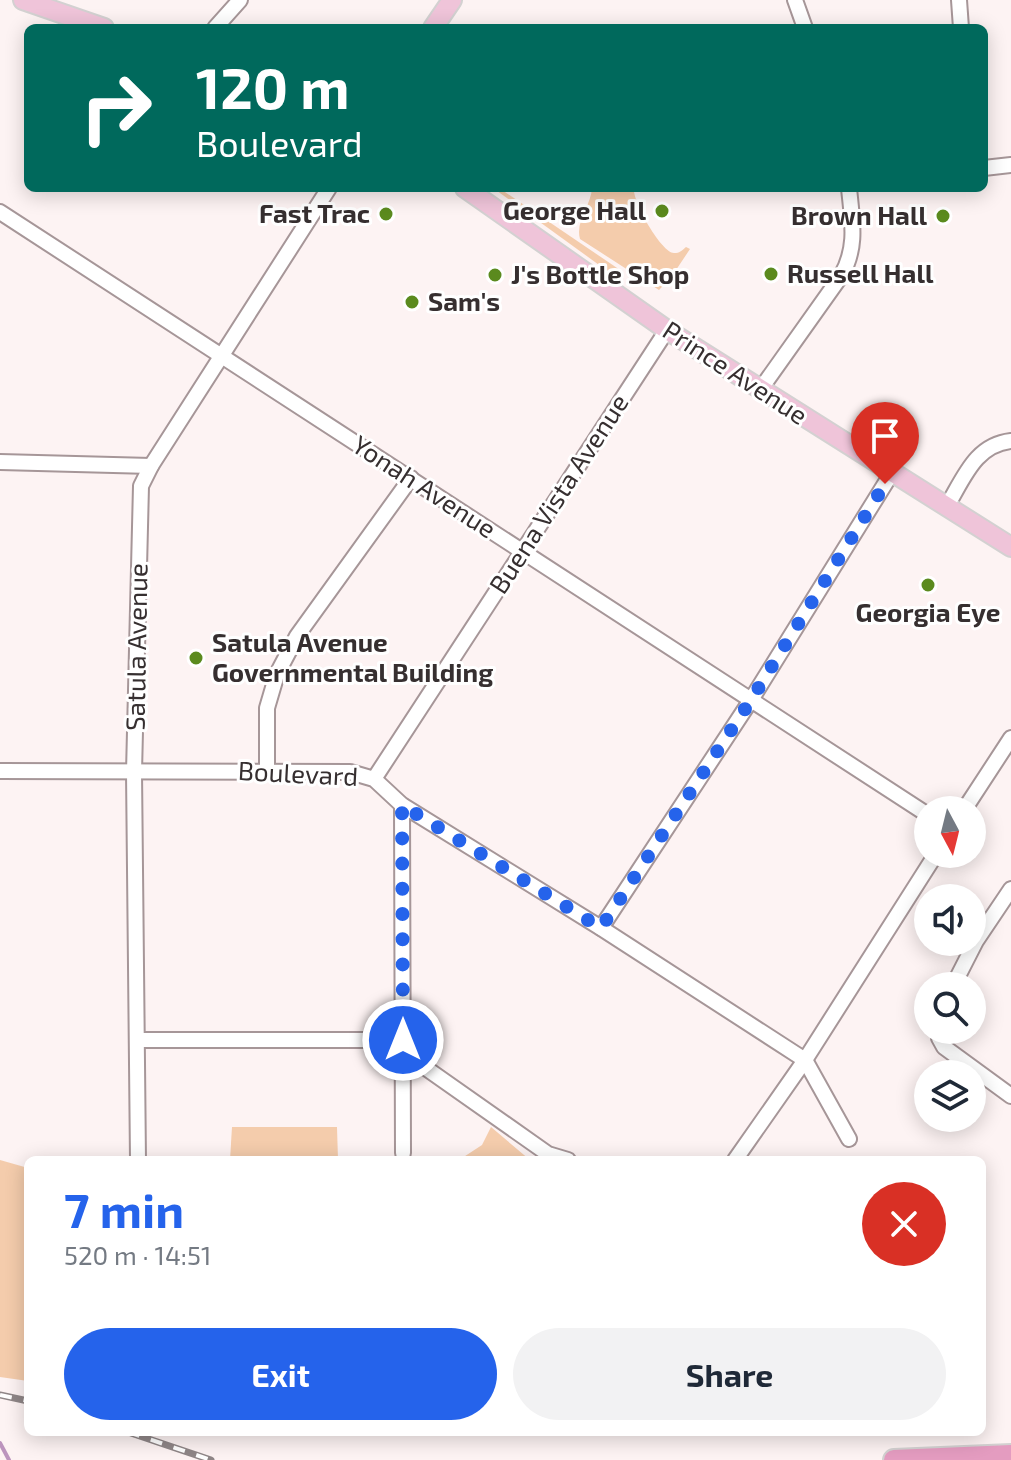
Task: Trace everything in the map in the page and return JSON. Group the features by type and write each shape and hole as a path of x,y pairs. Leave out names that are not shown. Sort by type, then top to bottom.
{"highway":[{"path":"894,1460 1011,1455"}],"main road":[{"path":"23,0 92,24"},
{"path":"436,24 452,0"},
{"name":"Prince Avenue","path":"471,192 667,330 1011,547"}],"street":[{"path":"219,24 240,0"},
{"path":"795,0 804,24"},
{"path":"959,0 961,24"},
{"path":"988,168 1011,165"},
{"name":"Satula Avenue","path":"138,1156 134,772 141,486 326,192"},
{"path":"760,390 852,256 854,238 849,192"},
{"name":"Yonah Avenue","path":"0,212 914,806"},
{"name":"Buena Vista Avenue","path":"374,779 667,330"},
{"path":"947,506 977,456 989,447 1011,441"},
{"path":"0,462 151,466"},
{"path":"601,928 751,700 893,471"},
{"path":"267,770 267,708 277,674 297,636 411,478"},
{"path":"973,796 1011,738"},
{"name":"Boulevard","path":"0,771 267,770 350,772 374,779 402,805 601,928 805,1060 849,1139"},
{"path":"402,805 403,1153"},
{"path":"738,1156 805,1060 927,868"},
{"path":"960,972 976,941 1011,889"},
{"path":"137,1040 403,1046 555,1156"},
{"path":"942,1044 1011,1096"}],"shaded area":[{"path":"499,192 505,192 623,272 617,278"},
{"path":"591,192 635,192 642,214 662,244 674,253 686,247 690,249 659,290 580,239 581,220"},
{"path":"232,1127 337,1127 338,1156 230,1156"},
{"path":"491,1127 525,1156 465,1156 482,1145"},
{"path":"0,1160 24,1167 24,1380 0,1377"}],"waterway":[{"path":"0,1443 9,1460"}],"railway":[{"path":"0,1395 24,1400"},
{"path":"140,1436 211,1460"}],"place":[{"name":"George Hall","path":"662,211"},
{"name":"Fast Trac","path":"386,214"},
{"name":"Brown Hall","path":"943,216"},
{"name":"Russell Hall","path":"771,274"},
{"name":"J's Bottle Shop","path":"495,275"},
{"name":"Sam's","path":"412,302"},
{"name":"Georgia Eye","path":"928,585"},
{"name":"Satula Avenue Governmental Building","path":"196,658"}],"route":[{"path":"403,1040 402,805 601,928 751,700 885,484"}]}
